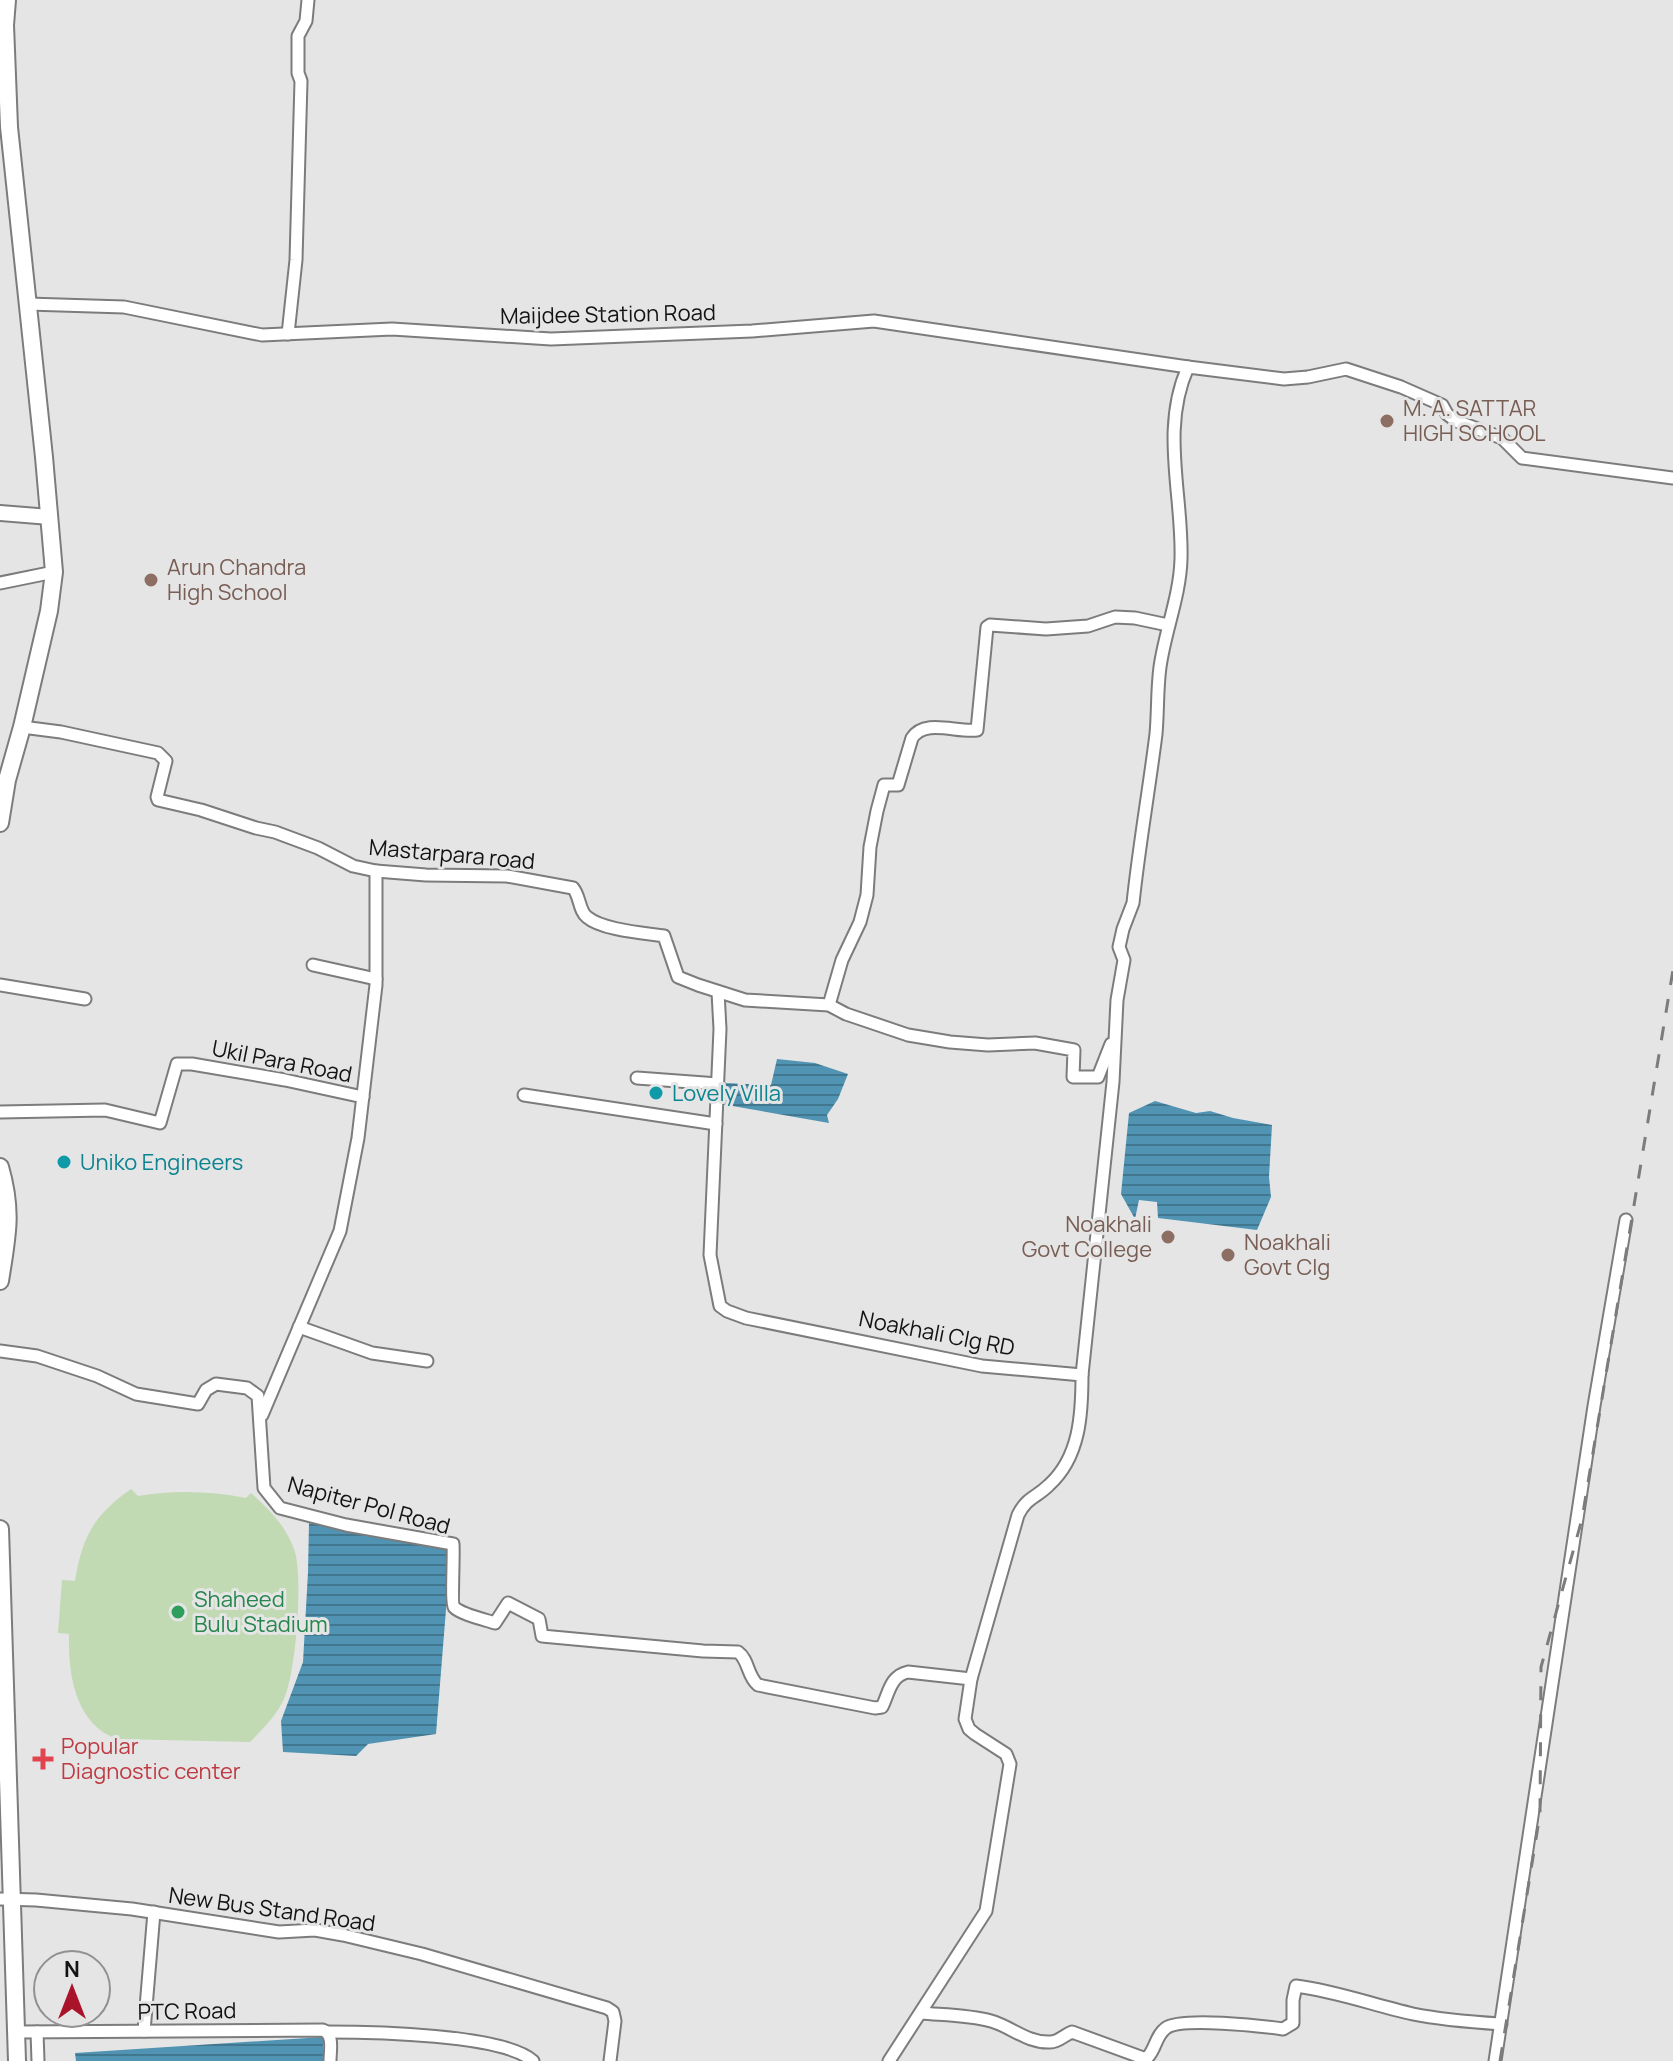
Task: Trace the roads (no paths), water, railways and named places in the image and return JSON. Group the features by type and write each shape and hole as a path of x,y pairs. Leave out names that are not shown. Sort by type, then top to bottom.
{"highway":[{"path":"0,823 7,780 49,611 54,572 28,304 4,126 7,0"},
{"path":"0,1167 7,1193 9,1219 0,1281"},
{"path":"0,1529 6,1899 17,2061"}],"main road":[{"path":"0,513 50,517"}],"street":[{"path":"288,334 296,260 301,81 298,73 298,36 306,21 308,0"},
{"name":"Maijdee Station Road","path":"28,304 124,307 262,335 392,329 551,339 752,331 874,321 1284,379 1346,369 1401,387 1442,405 1456,421 1502,438 1522,458 1673,478"},
{"path":"889,2061 986,1911 1010,1764 1006,1754 969,1729 965,1719 971,1679 1018,1515 1024,1503 1050,1485 1072,1453 1079,1429 1113,1082 1117,1000 1124,960 1119,947 1133,903 1156,735 1160,667 1180,574 1174,460 1176,408 1188,367"},
{"path":"0,583 54,572"},
{"path":"829,1005 842,960 860,922 867,895 870,847 884,785 898,785 916,731 929,727 977,730 987,627 1046,629 1088,626 1115,617 1168,625"},
{"name":"Mastarpara road","path":"22,727 61,732 158,753 166,761 158,800 275,832 318,848 353,866 426,875 507,876 573,888 587,918 612,928 664,936 678,977 745,1000 829,1005 908,1035 950,1042 988,1045 1035,1043 1074,1050 1073,1077 1098,1077 1115,1036"},
{"path":"259,1420 340,1231 358,1138 376,979 376,871"},
{"path":"313,965 376,979"},
{"path":"0,985 85,999"},
{"name":"Noakhali Clg RD","path":"718,992 720,1029 710,1255 720,1306 746,1318 982,1366 1082,1375"},
{"name":"Ukil Para Road","path":"0,1112 105,1110 160,1123 177,1064 269,1077 363,1097"},
{"path":"637,1078 718,1084"},
{"path":"524,1095 716,1124"},
{"path":"1495,2061 1592,1421 1626,1220"},
{"path":"299,1327 372,1353 427,1361"},
{"name":"Napiter Pol Road","path":"0,1351 37,1356 97,1376 136,1394 198,1404 206,1390 216,1384 247,1388 258,1396 264,1488 280,1508 346,1525 453,1544 451,1599 454,1607 495,1623 508,1603 539,1619 542,1636 738,1652 758,1685 875,1708 882,1707 893,1680 900,1674 908,1672 971,1679"},
{"name":"New Bus Stand Road","path":"6,1899 154,1912 279,1932 315,1930 422,1954 607,2008 613,2012 615,2021 610,2061"},
{"path":"144,2031 154,1912"},
{"path":"921,2013 991,2021 1038,2041 1056,2042 1072,2032 1082,2034 1146,2059 1159,2033 1172,2024 1288,2028 1293,2023 1296,1986 1320,1989 1414,2014 1453,2021 1501,2024"},
{"name":"PTC Road","path":"16,2032 392,2032 485,2043 527,2055 533,2061"},
{"path":"37,2032 38,2061"},
{"path":"327,2032 330,2037 330,2061"}],"water":[{"path":"777,1059 815,1063 848,1074 838,1099 827,1115 829,1123 721,1104 725,1083 771,1085"},
{"path":"1155,1101 1196,1113 1210,1111 1272,1125 1271,1197 1257,1230 1158,1218 1157,1202 1139,1200 1135,1219 1121,1194 1129,1113"},
{"path":"309,1523 451,1547 436,1734 368,1744 356,1756 283,1752 281,1721 303,1662"},
{"path":"323,2037 323,2061 76,2061 75,2053"}],"railway":[{"path":"1500,2061 1540,1814 1541,1667 1582,1519 1673,970"}],"place":[{"name":"M. A. SATTAR HIGH SCHOOL","path":"1387,421"},
{"name":"Arun Chandra High School","path":"151,580"},
{"name":"Lovely Villa","path":"656,1093"},
{"name":"Uniko Engineers","path":"64,1162"},
{"name":"Noakhali Govt College","path":"1168,1237"},
{"name":"Noakhali Govt Clg","path":"1228,1255"},
{"name":"Shaheed Bulu Stadium","path":"178,1612"},
{"name":"Popular Diagnostic center","path":"43,1759"}]}
